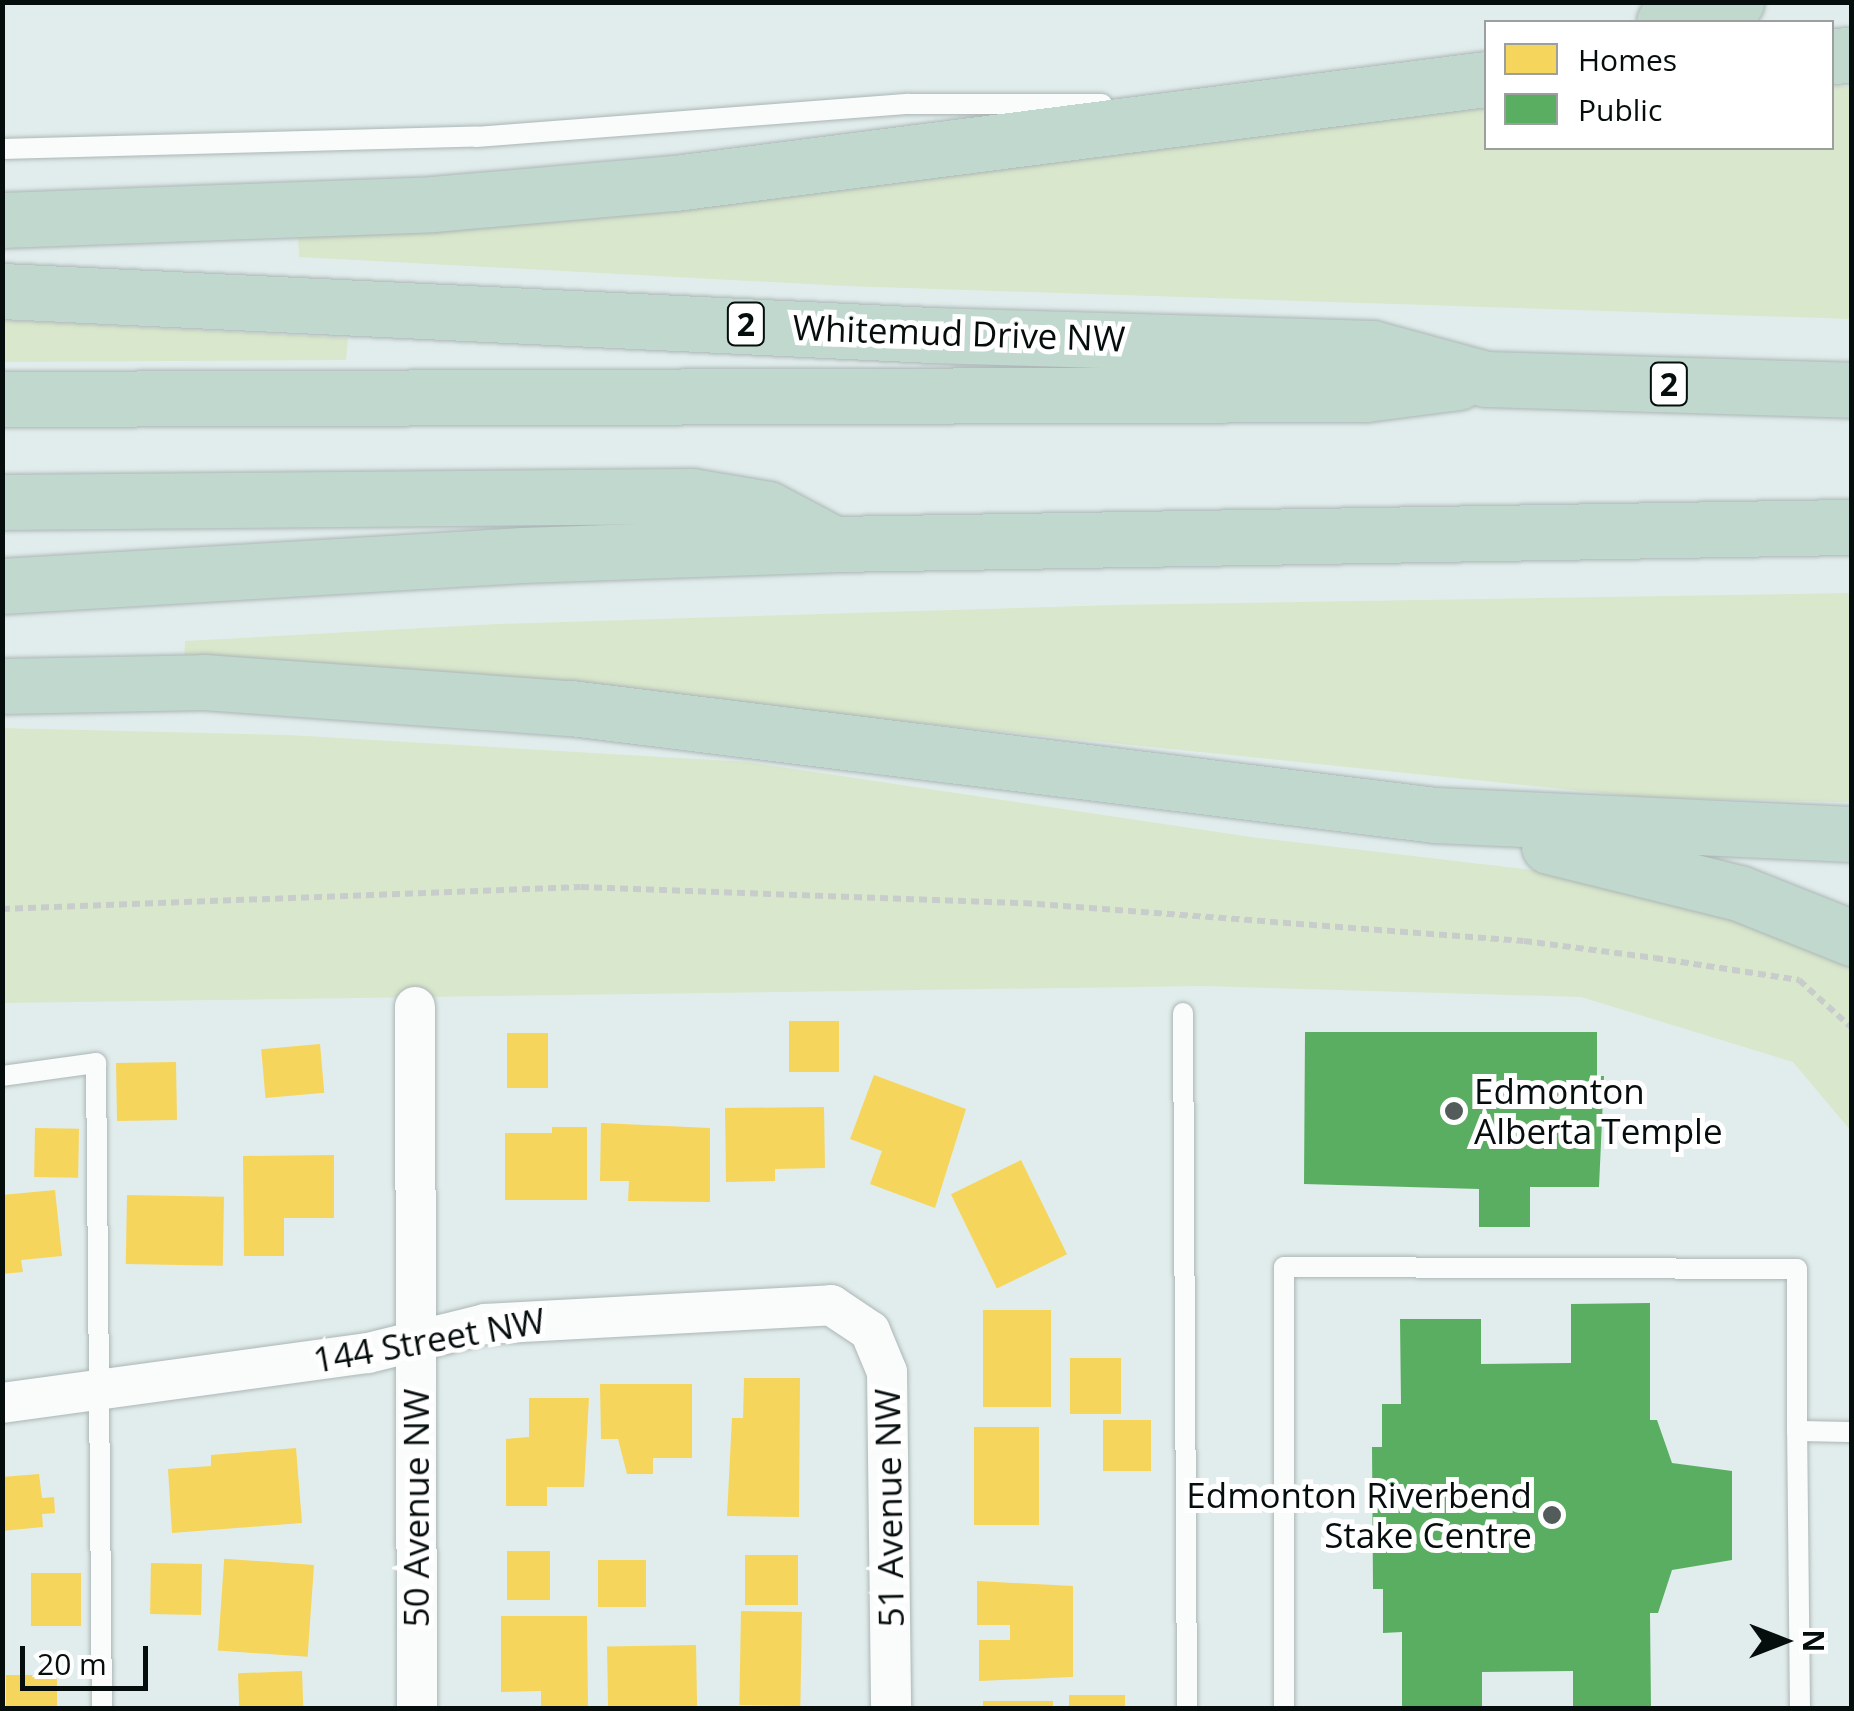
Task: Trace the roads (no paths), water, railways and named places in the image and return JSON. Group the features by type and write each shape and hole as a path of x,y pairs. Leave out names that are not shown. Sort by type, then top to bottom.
{"highway":[{"path":"1671,20 1736,2"},
{"path":"2,220 433,204 579,192 1484,79"},
{"name":"Whitemud Drive NW","path":"2,290 933,335 1372,348 1486,379 1852,390"},
{"path":"2,399 1366,394 1486,379"},
{"path":"2,502 692,496 768,509 834,544"},
{"path":"2,586 523,554 834,544 1852,526"},
{"path":"2,686 204,682 571,708 1435,815 1852,834"},
{"path":"1435,815 1740,892 1852,938"}],"street":[{"name":"50 Avenue NW","path":"416,1007 417,1708"},
{"name":"144 Street NW","path":"2,1403 368,1353 508,1322 792,1303 831,1305 856,1316"},
{"name":"51 Avenue NW","path":"856,1316 881,1350 888,1384 891,1708"}],"lane":[{"path":"2,148 476,137 908,104 1284,104"},
{"path":"1183,1013 1187,1708"},
{"path":"2,1076 96,1063 102,1708"},
{"path":"1284,1708 1284,1267 1796,1269 1800,1708"},
{"path":"1797,1432 1852,1432"}],"place":[{"name":"Edmonton Alberta Temple","path":"1454,1111"},
{"name":"Edmonton Riverbend Stake Centre","path":"1552,1515"}]}
